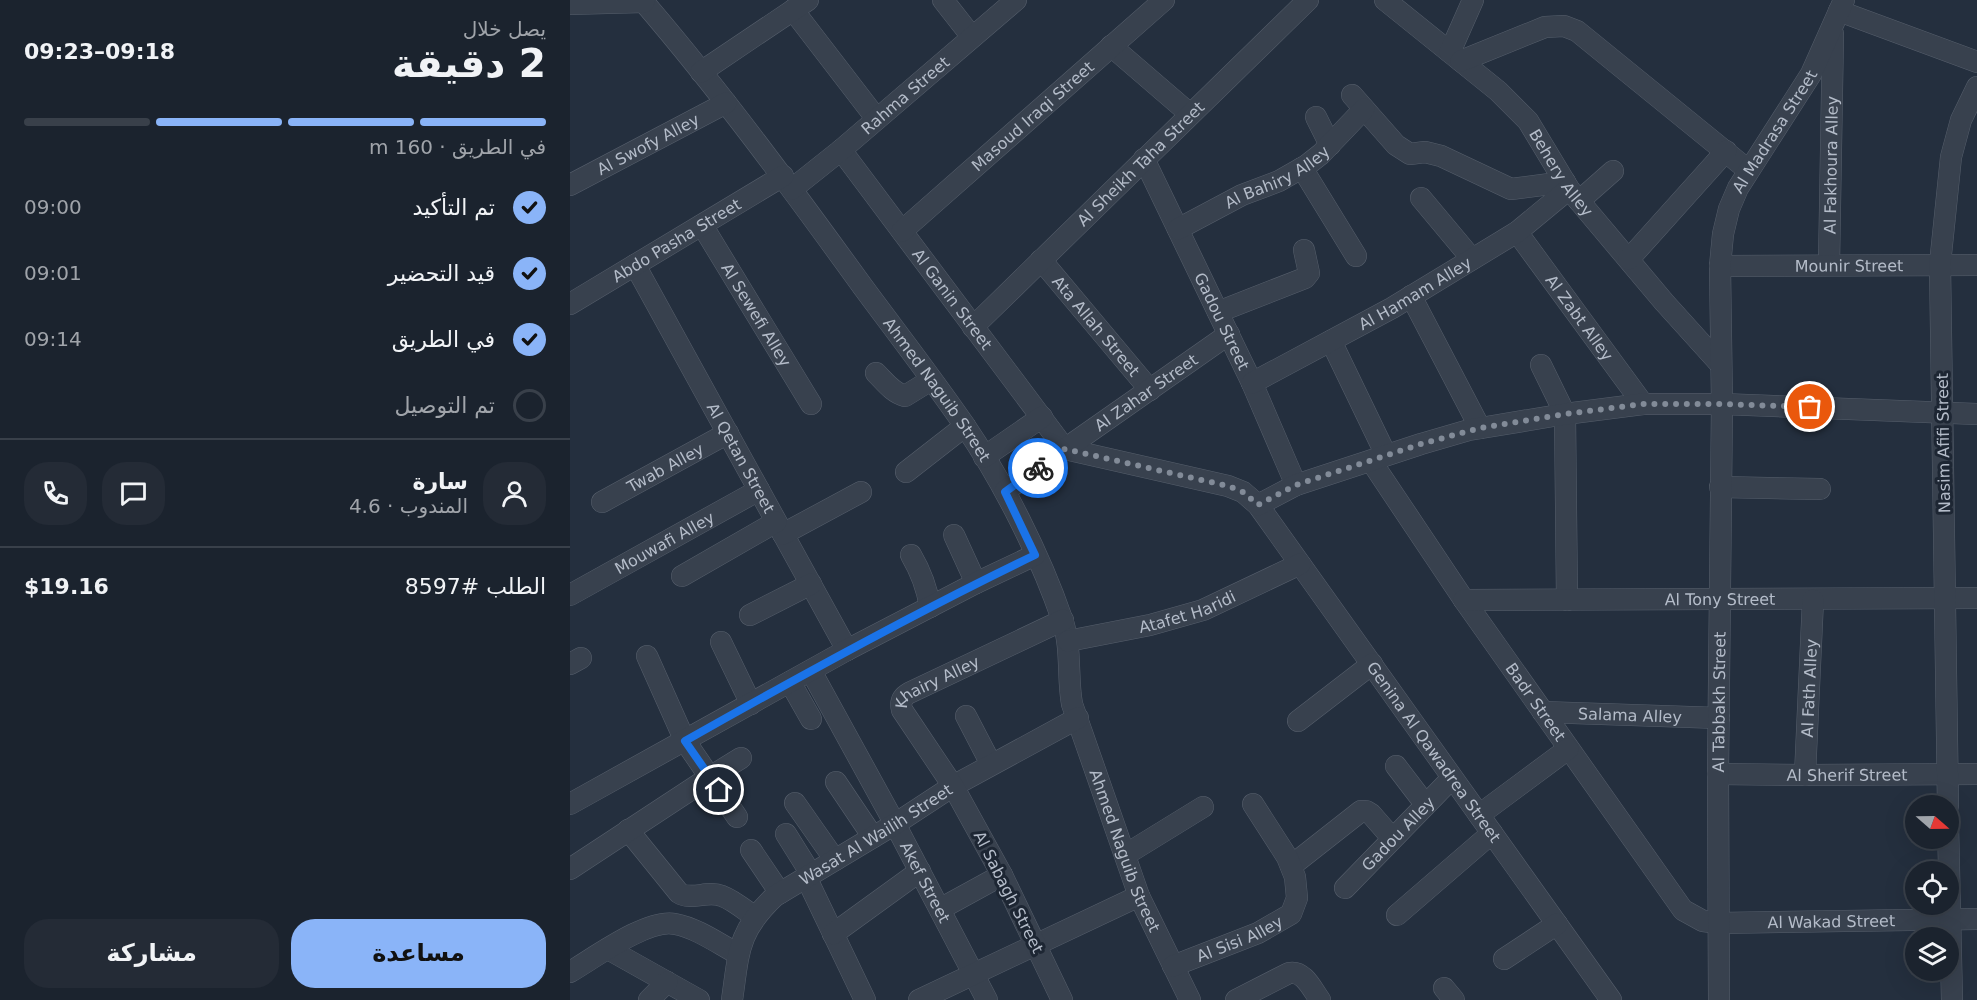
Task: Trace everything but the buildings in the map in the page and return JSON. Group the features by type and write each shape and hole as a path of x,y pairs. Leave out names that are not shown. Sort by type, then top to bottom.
{"street":[{"path":"943,0 972,37"},
{"name":"Rahma Street","path":"787,182 841,150 1016,0"},
{"name":"Masoud Iraqi Street","path":"902,231 1164,0"},
{"name":"Al Sheikh Taha Street","path":"974,327 1308,0"},
{"name":"Behery Alley","path":"1384,0 1498,90 1528,122 1571,190 1664,302 1720,364"},
{"path":"1456,56 1473,0"},
{"path":"570,4 643,1"},
{"name":"Ahmed Naguib Street","path":"643,1 787,182 965,426 1005,492 1035,555 1065,631 1072,704 1139,896 1190,1000"},
{"path":"701,72 801,5 876,118"},
{"path":"1839,13 1977,62"},
{"name":"Al Madrasa Street","path":"1720,364 1720,266 1723,234 1729,209 1748,170 1811,74 1839,13"},
{"name":"Al Fakhoura Alley","path":"1829,265 1839,13"},
{"path":"1456,56 1545,27 1564,26 1577,31 1591,40 1748,170"},
{"path":"1112,46 1190,114"},
{"name":"Nasim Afifi Street","path":"1948,795 1940,264 1951,157 1961,120 1977,87"},
{"name":"Al Bahiry Alley","path":"1178,229 1242,195 1279,181 1302,168 1330,145 1358,102 1396,145 1410,154 1425,152 1441,156 1511,189 1571,190"},
{"name":"Al Swofy Alley","path":"570,185 726,103"},
{"path":"1316,117 1330,145"},
{"name":"Al Ganin Street","path":"841,150 1065,449"},
{"path":"1629,259 1726,152"},
{"name":"Gadou Street","path":"1144,159 1252,383 1296,485"},
{"path":"1302,168 1356,256"},
{"name":"Al Hamam Alley","path":"1252,383 1411,296 1517,232 1571,190 1613,171"},
{"name":"Abdo Pasha Street","path":"570,304 702,225 787,182"},
{"path":"1421,198 1472,259"},
{"name":"Al Sewefi Alley","path":"702,225 811,404"},
{"name":"Al Zabt Alley","path":"1517,232 1643,404"},
{"path":"1218,312 1305,278 1310,273 1304,249"},
{"name":"Ata Allah Street","path":"1041,260 1150,390"},
{"name":"Al Qetan Street","path":"635,265 848,651"},
{"name":"Mounir Street","path":"1720,266 1977,265"},
{"path":"1411,296 1480,428"},
{"name":"Al Zahar Street","path":"1005,492 1229,334"},
{"name":"Badr Street","path":"1331,340 1378,458 1464,600 1683,910 1703,921 1719,923"},
{"name":"Al Tabbakh Street","path":"1719,1000 1718,774 1722,404 1720,364"},
{"path":"1541,365 1565,414 1567,600"},
{"path":"876,373 893,390 905,396 931,380"},
{"path":"1065,449 1228,486 1243,492 1258,505 1296,485 1421,444 1480,428 1643,404 1722,404 1977,414"},
{"path":"984,457 1042,417"},
{"path":"906,472 965,426"},
{"name":"Twab Alley","path":"602,502 728,433"},
{"path":"1720,487 1820,489"},
{"name":"Mouwafi Alley","path":"570,595 759,490"},
{"path":"682,576 780,528 861,492"},
{"name":"Genina Al Qawadrea Street","path":"1258,505 1611,1000"},
{"path":"954,535 976,583"},
{"path":"911,555 927,588 930,607"},
{"path":"571,800 685,741 930,607 1035,555"},
{"name":"Atafet Haridi","path":"1065,631 1150,624 1203,610 1300,564"},
{"path":"750,615 811,584"},
{"name":"Al Tony Street","path":"1464,600 1977,598"},
{"name":"Al Fath Alley","path":"1805,775 1813,600"},
{"name":"Khairy Alley","path":"953,786 902,710 903,698 909,693 1065,631"},
{"path":"721,642 751,704"},
{"path":"647,656 685,741 737,817"},
{"path":"1298,721 1372,664"},
{"name":"Akef Street","path":"811,671 895,824 987,1000"},
{"path":"790,682 812,719"},
{"name":"Salama Alley","path":"1543,712 1719,718"},
{"path":"966,716 991,764"},
{"name":"Wasat Al Wailih Street","path":"732,1000 738,954 746,932 755,917 780,893 895,824 953,786 1078,718"},
{"path":"1479,815 1568,749"},
{"path":"570,870 741,758"},
{"path":"1396,766 1425,804"},
{"name":"Al Sherif Street","path":"1718,774 1977,774"},
{"name":"Gadou Alley","path":"1345,888 1452,777"},
{"path":"836,782 873,837"},
{"name":"Al Sabagh Street","path":"953,786 1002,875 1062,1000"},
{"path":"795,803 835,860"},
{"name":"Al Sisi Alley","path":"1173,966 1258,933 1291,914 1297,898 1295,877 1287,857 1253,804"},
{"path":"1125,855 1203,807"},
{"path":"1291,866 1361,811 1371,814 1392,838"},
{"path":"628,830 679,892 687,896 710,893 723,896 755,917"},
{"path":"1397,915 1492,833"},
{"path":"786,834 808,876 865,1000"},
{"path":"1949,849 1952,1000"},
{"path":"751,850 780,893"},
{"path":"833,933 920,871"},
{"path":"940,909 1002,875"},
{"path":"919,1000 1139,896"},
{"name":"Al Wakad Street","path":"1719,923 1977,919"},
{"path":"570,972 647,927 660,923 683,925 738,954"},
{"path":"1504,959 1557,924"},
{"path":"608,949 699,1000"},
{"path":"1236,1000 1288,973 1295,972 1302,975 1320,1000"},
{"path":"649,1000 667,982"}],"way so far":[{"path":"1038,468 1065,449 1228,486 1243,492 1258,505 1296,485 1421,444 1480,428 1643,404 1810,407"}],"route":[{"path":"719,790 685,741 848,651 976,583 1035,555 1005,492 1038,468"}]}
